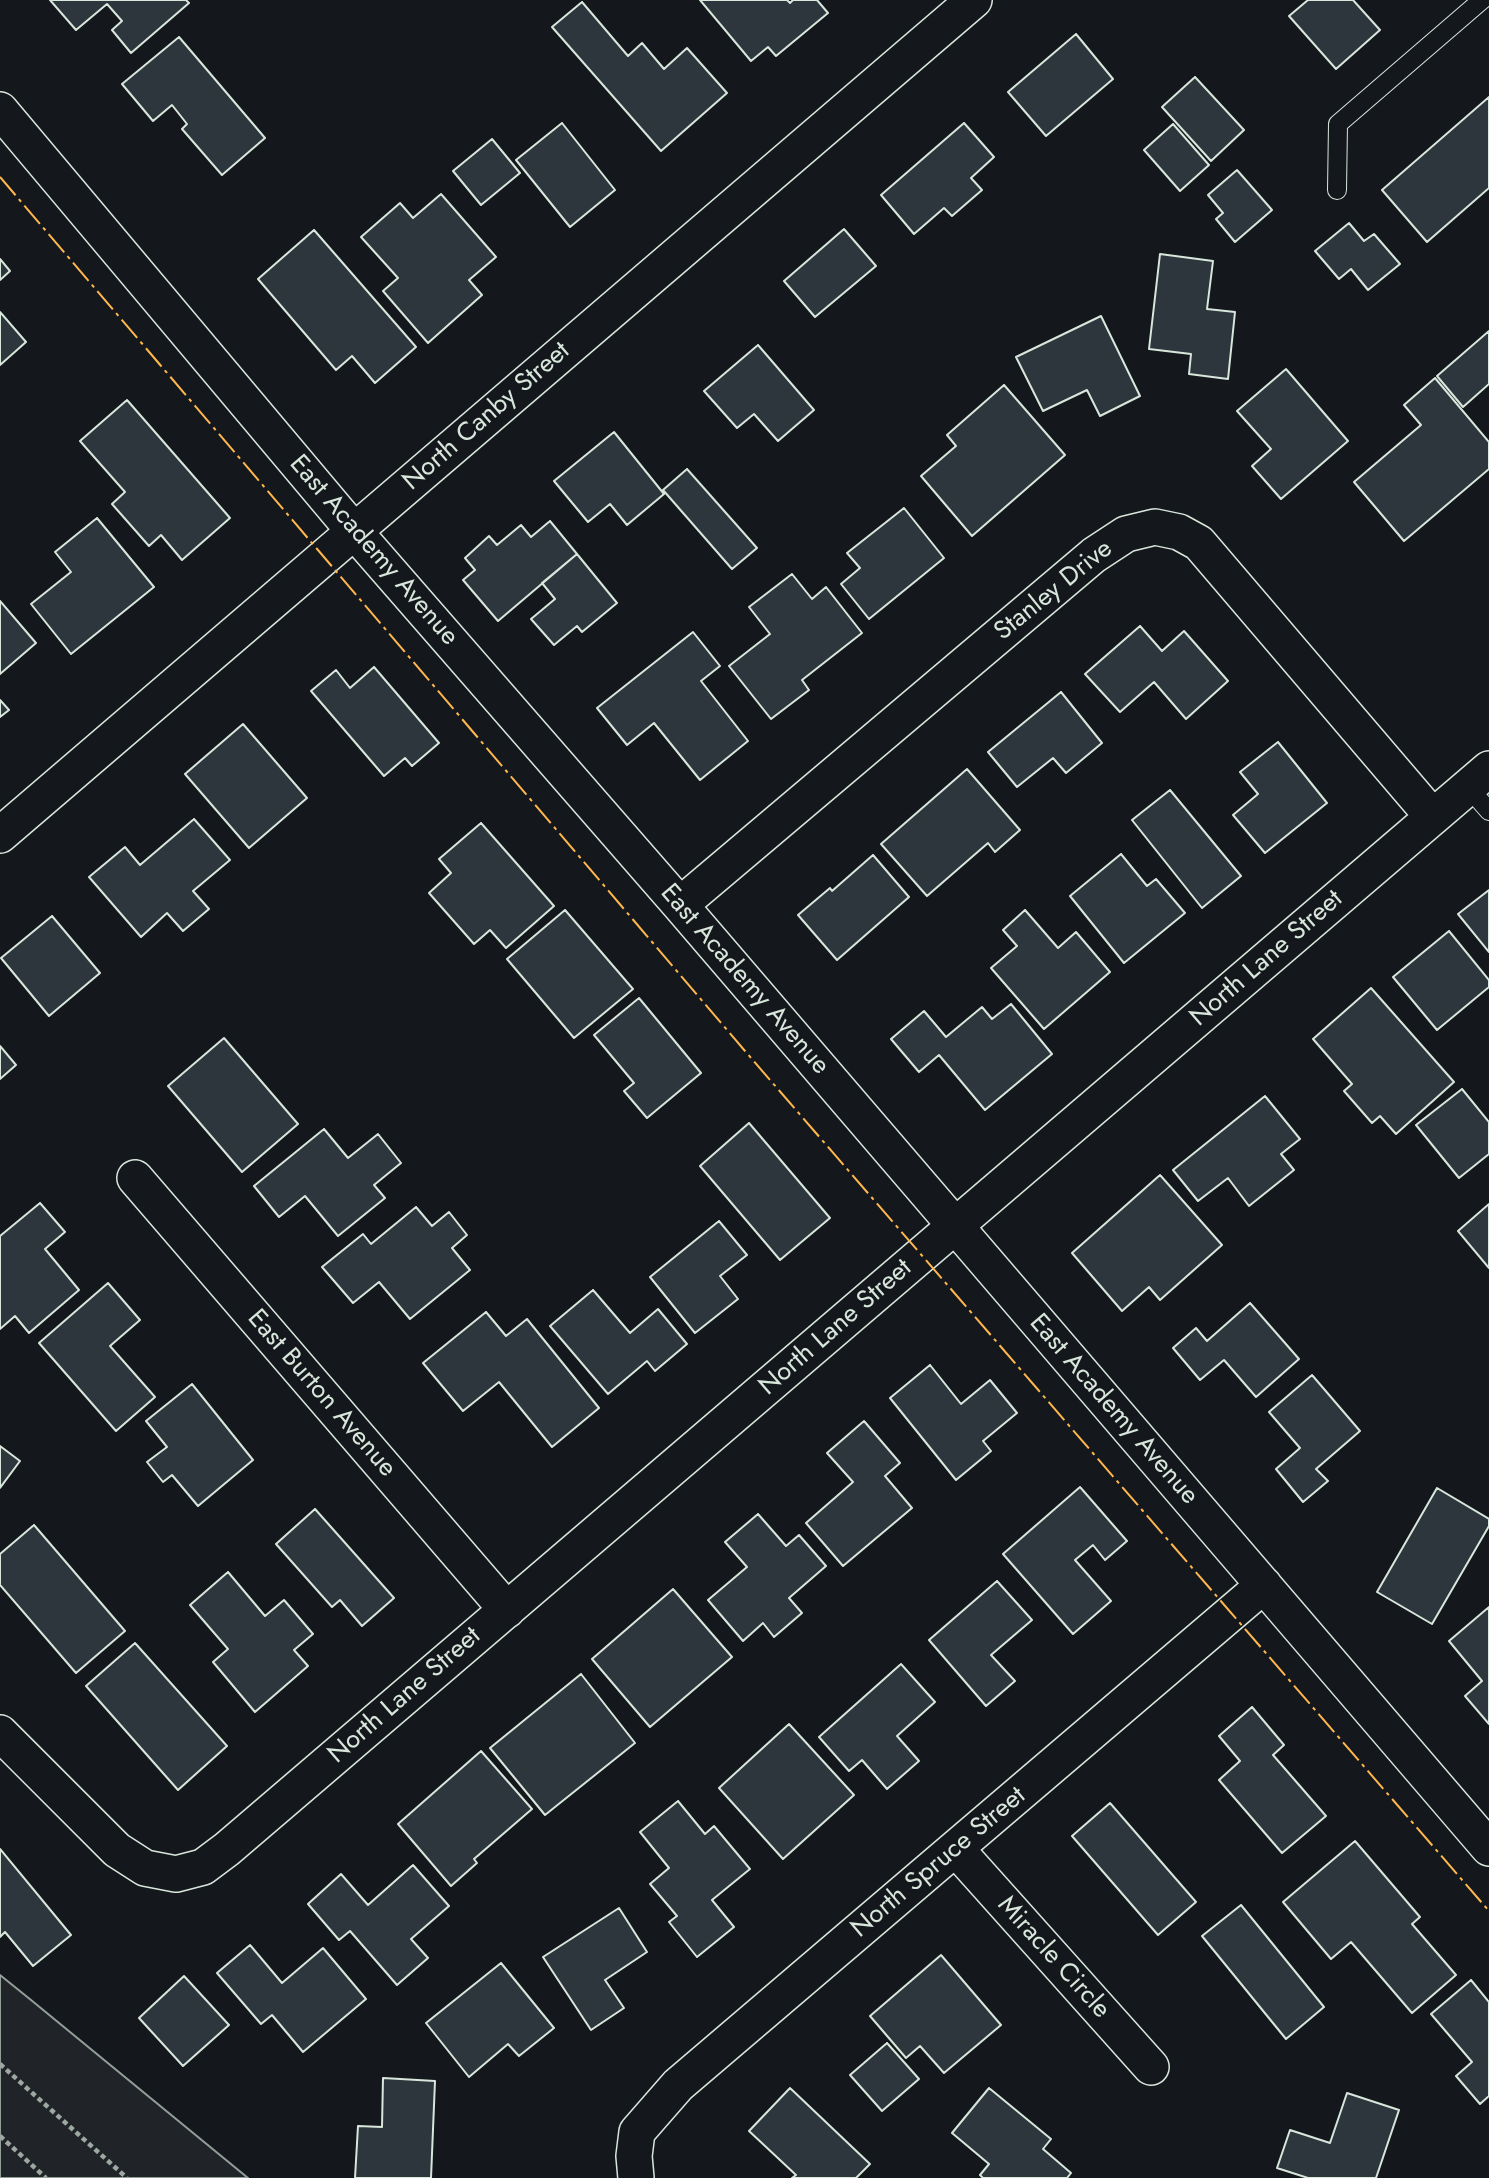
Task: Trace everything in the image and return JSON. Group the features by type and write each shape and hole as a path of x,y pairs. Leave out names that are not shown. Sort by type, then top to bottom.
{"street":[{"name":"North Canby Street","path":"0,835 974,0"},
{"name":"East Academy Avenue","path":"0,110 355,531 680,905 1489,1848"},
{"name":"Stanley Drive","path":"680,905 1094,555 1126,534 1156,527 1179,532 1199,543 1433,817"},
{"name":"North Lane Street","path":"0,1733 117,1850 145,1868 176,1874 203,1867 1433,817 1482,789"},
{"name":"East Burton Avenue","path":"135,1178 507,1610"},
{"name":"North Spruce Street","path":"635,2167 637,2132 678,2085 1264,1585"},
{"name":"Miracle Circle","path":"956,1849 1151,2067"}],"lane":[{"path":"1337,190 1338,124 1482,0"}],"path":[{"path":"0,2064 127,2178"},
{"path":"0,2136 46,2178"}],"shaded area":[{"path":"0,1975 31,2000 248,2178 0,2178"}],"building":[{"path":"50,0 186,0 189,3 131,53 112,30 122,21 107,4 76,30"},
{"path":"700,0 787,0 790,3 793,0 817,0 828,13 776,56 768,47 751,61"},
{"path":"1308,0 1353,0 1380,30 1336,69 1289,16"},
{"path":"582,2 628,56 642,43 664,69 687,48 727,93 661,151 552,27"},
{"path":"1076,34 1113,79 1046,136 1008,92"},
{"path":"179,37 265,138 222,175 182,129 187,124 172,105 153,121 122,84"},
{"path":"1195,77 1244,130 1211,161 1162,107"},
{"path":"1489,97 1489,188 1427,242 1382,190"},
{"path":"562,123 615,190 570,227 516,160"},
{"path":"964,123 994,157 971,178 982,190 952,216 944,208 914,234 881,195"},
{"path":"1173,124 1209,165 1180,191 1144,150"},
{"path":"492,139 520,173 481,205 453,171"},
{"path":"1237,170 1272,210 1235,242 1216,219 1223,213 1208,195"},
{"path":"441,194 496,257 469,280 482,295 428,343 383,291 398,278 361,237 400,203 413,218"},
{"path":"1349,223 1364,241 1374,234 1400,264 1368,290 1351,269 1339,279 1315,251"},
{"path":"844,229 876,266 815,317 784,281"},
{"path":"314,230 416,347 375,383 352,356 336,370 258,279"},
{"path":"1160,254 1213,261 1207,309 1235,312 1228,379 1189,374 1191,354 1149,349"},
{"path":"0,259 10,271 0,280"},
{"path":"0,312 26,342 0,365"},
{"path":"1101,316 1140,396 1100,416 1087,390 1043,411 1016,357"},
{"path":"1489,331 1489,384 1463,407 1437,376"},
{"path":"758,345 814,410 778,441 754,414 737,428 704,391"},
{"path":"1286,369 1348,441 1281,499 1252,466 1271,449 1237,411"},
{"path":"1435,378 1489,442 1489,469 1404,541 1354,482 1421,425 1404,405"},
{"path":"1004,385 1065,455 972,536 921,476 956,446 947,435"},
{"path":"127,400 230,518 182,560 161,535 149,546 112,504 125,492 80,441"},
{"path":"614,432 664,494 627,525 610,504 588,522 554,481"},
{"path":"687,469 757,548 732,569 663,490"},
{"path":"904,508 944,558 869,619 841,584 860,568 847,553"},
{"path":"97,518 154,587 71,654 31,604 71,572 55,552"},
{"path":"550,521 577,554 498,621 463,580 475,570 465,558 489,536 497,545 521,525 531,537"},
{"path":"577,554 617,603 582,632 577,626 554,645 531,619 555,599 542,583"},
{"path":"792,574 812,599 826,587 862,633 802,680 809,690 771,719 729,666 770,634 749,607"},
{"path":"0,601 36,643 0,674"},
{"path":"1140,626 1162,651 1184,631 1228,681 1186,719 1154,682 1120,712 1085,674"},
{"path":"693,632 720,666 701,681 748,741 700,780 654,723 627,745 597,708"},
{"path":"374,667 439,743 412,766 405,758 384,776 311,691 336,670 350,688"},
{"path":"1061,692 1102,743 1066,773 1053,758 1017,787 988,752"},
{"path":"0,700 9,710 0,717"},
{"path":"243,724 307,798 249,848 185,774"},
{"path":"1278,742 1327,803 1265,853 1233,815 1258,794 1240,772"},
{"path":"967,769 1020,830 995,852 988,843 927,896 881,844"},
{"path":"1170,790 1241,876 1202,908 1132,820"},
{"path":"194,819 230,860 193,891 209,909 183,931 167,913 141,937 89,877 125,847 140,865"},
{"path":"481,823 554,906 506,948 490,930 474,944 429,893 451,873 439,859"},
{"path":"1121,854 1147,886 1156,879 1185,913 1124,963 1070,896"},
{"path":"873,855 909,897 837,960 798,915 830,888 832,891"},
{"path":"1489,890 1489,952 1458,914"},
{"path":"565,910 633,989 574,1038 507,959"},
{"path":"1025,910 1058,948 1076,932 1110,972 1044,1029 991,968 1017,946 1003,930"},
{"path":"52,916 100,973 49,1016 1,958"},
{"path":"1449,931 1489,980 1489,987 1437,1030 1393,977"},
{"path":"1371,988 1454,1082 1396,1134 1380,1116 1372,1123 1344,1091 1352,1084 1313,1039"},
{"path":"639,998 701,1073 647,1118 624,1091 634,1083 594,1035"},
{"path":"1011,1004 1052,1054 985,1110 939,1055 919,1072 891,1039 924,1011 946,1037 982,1007 992,1019"},
{"path":"224,1038 298,1124 242,1172 168,1086"},
{"path":"0,1046 16,1065 0,1079"},
{"path":"1462,1089 1489,1122 1489,1154 1459,1178 1416,1125"},
{"path":"1265,1096 1300,1139 1281,1154 1294,1170 1249,1206 1228,1178 1198,1201 1173,1170"},
{"path":"749,1123 830,1218 780,1260 700,1166"},
{"path":"324,1129 348,1158 378,1134 401,1163 374,1185 385,1198 338,1236 305,1196 279,1217 254,1186"},
{"path":"1160,1175 1222,1245 1160,1300 1149,1287 1122,1311 1072,1253"},
{"path":"40,1203 65,1232 45,1249 79,1290 29,1333 15,1316 0,1329 0,1236"},
{"path":"1489,1204 1489,1268 1458,1231"},
{"path":"416,1207 432,1226 449,1212 467,1235 452,1248 470,1270 410,1319 379,1282 353,1303 322,1267 363,1234 371,1244"},
{"path":"719,1221 747,1255 720,1276 738,1299 695,1333 650,1277"},
{"path":"108,1283 140,1320 110,1346 155,1397 116,1431 39,1343"},
{"path":"593,1290 630,1333 658,1309 687,1344 655,1371 647,1361 608,1394 550,1326"},
{"path":"1250,1303 1299,1359 1256,1397 1224,1360 1200,1380 1173,1348 1196,1328 1207,1341"},
{"path":"486,1312 506,1336 527,1319 599,1408 552,1447 499,1382 463,1411 423,1363"},
{"path":"930,1365 961,1404 990,1380 1017,1413 983,1441 991,1451 956,1480 890,1398"},
{"path":"1312,1375 1360,1431 1316,1469 1328,1481 1303,1502 1276,1469 1300,1448 1269,1412"},
{"path":"192,1384 253,1460 198,1506 172,1475 163,1482 147,1462 167,1447 146,1421"},
{"path":"864,1421 900,1463 885,1476 912,1508 843,1566 806,1523 853,1482 827,1453"},
{"path":"0,1446 20,1461 0,1488"},
{"path":"1080,1487 1127,1541 1105,1560 1093,1545 1075,1560 1111,1601 1073,1634 1003,1554"},
{"path":"1437,1488 1489,1519 1489,1526 1432,1624 1377,1592"},
{"path":"315,1509 394,1598 362,1626 340,1600 332,1607 276,1544"},
{"path":"758,1514 786,1546 799,1535 826,1566 789,1598 802,1613 774,1637 763,1623 743,1641 708,1600 747,1567 725,1542"},
{"path":"34,1525 125,1631 76,1673 0,1585 0,1554"},
{"path":"228,1572 265,1616 284,1600 313,1634 294,1650 308,1666 255,1712 213,1662 228,1649 190,1605"},
{"path":"997,1581 1032,1620 991,1655 1015,1681 986,1706 929,1640"},
{"path":"673,1589 732,1657 650,1727 592,1659"},
{"path":"1489,1607 1489,1724 1465,1696 1482,1681 1449,1641"},
{"path":"135,1643 227,1746 178,1790 86,1686"},
{"path":"901,1664 935,1702 897,1736 919,1761 887,1789 862,1760 849,1771 819,1737"},
{"path":"581,1674 635,1743 545,1815 490,1748"},
{"path":"1252,1707 1284,1745 1273,1755 1326,1816 1282,1853 1219,1780 1240,1761 1219,1736"},
{"path":"789,1724 854,1795 783,1859 719,1788"},
{"path":"481,1751 532,1809 474,1859 477,1863 451,1886 398,1824"},
{"path":"678,1801 705,1834 714,1826 750,1869 712,1900 734,1927 697,1957 669,1922 677,1916 650,1884 669,1868 640,1832"},
{"path":"1110,1803 1196,1902 1158,1935 1072,1836"},
{"path":"1355,1841 1420,1917 1412,1924 1456,1975 1412,2013 1351,1942 1331,1959 1283,1902"},
{"path":"0,1849 71,1935 33,1966 5,1932 0,1937"},
{"path":"413,1865 449,1906 411,1939 428,1958 397,1985 350,1931 339,1940 308,1904 341,1874 368,1905"},
{"path":"1241,1905 1324,2007 1286,2039 1202,1936"},
{"path":"619,1908 647,1952 605,1980 624,2008 591,2030 543,1957"},
{"path":"250,1945 282,1983 323,1948 366,1999 303,2052 272,2015 261,2024 217,1973"},
{"path":"941,1955 1001,2025 944,2073 920,2046 906,2058 870,2016"},
{"path":"501,1963 554,2028 519,2056 508,2044 469,2077 426,2023"},
{"path":"184,1976 229,2025 183,2066 139,2018"},
{"path":"1471,1980 1489,2002 1489,2096 1480,2104 1456,2076 1472,2062 1431,2014"},
{"path":"887,2043 919,2079 882,2111 850,2075"},
{"path":"383,2078 435,2081 431,2178 355,2178 358,2126 382,2127"},
{"path":"790,2088 870,2164 856,2178 792,2178 796,2175 749,2131"},
{"path":"989,2088 1051,2139 1043,2149 1071,2173 1067,2178 983,2178 980,2175 989,2164 952,2133"},
{"path":"1347,2093 1399,2110 1376,2178 1308,2178 1277,2168 1290,2130 1330,2143"}],"power":[{"path":"0,177 745,1051 1489,1911"}]}
